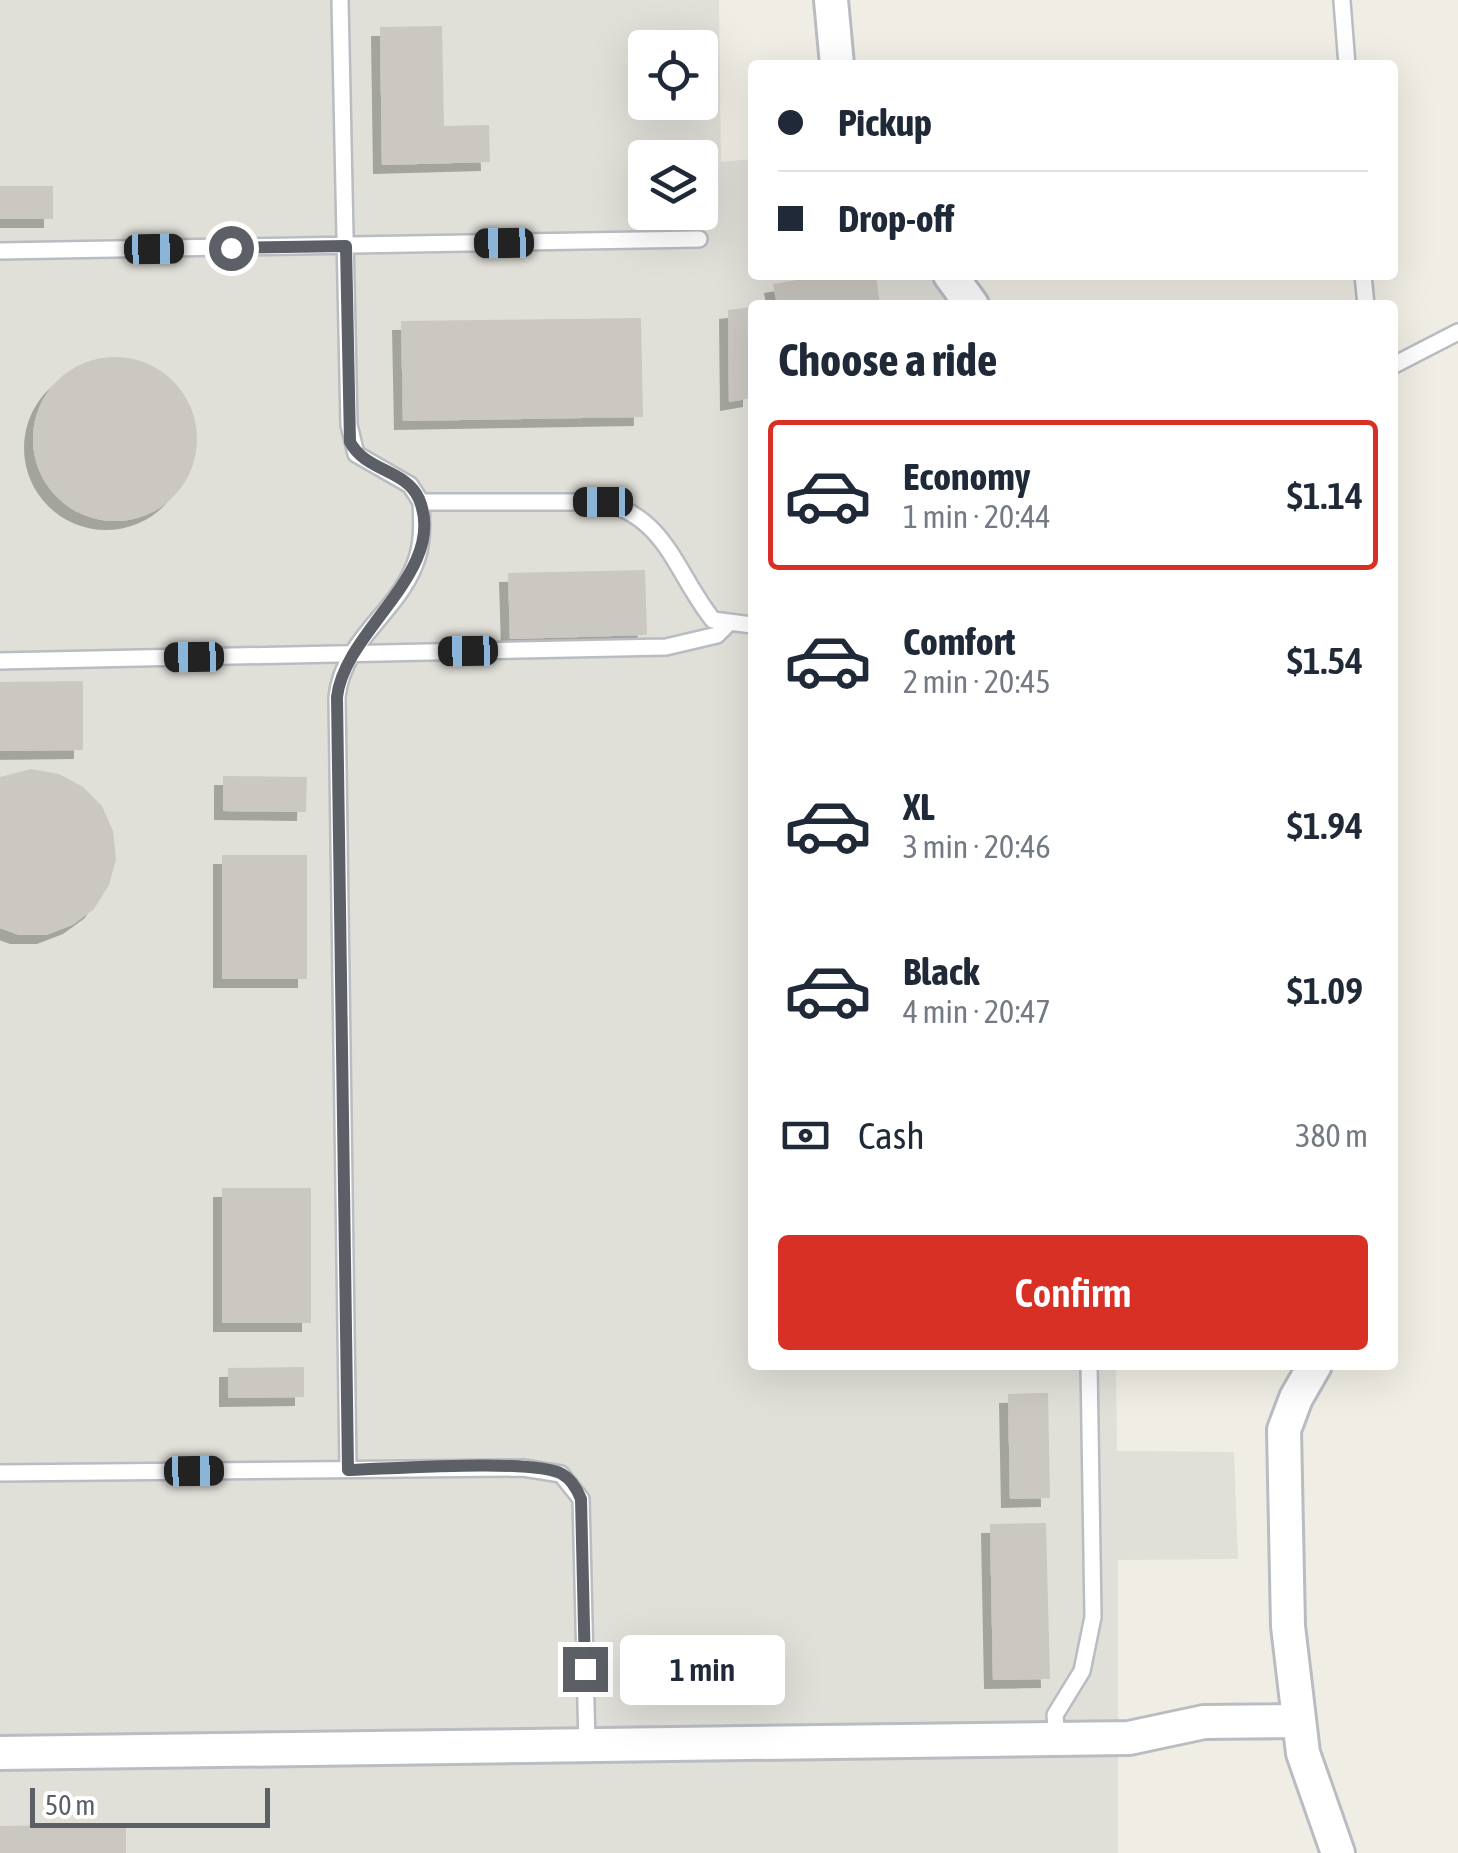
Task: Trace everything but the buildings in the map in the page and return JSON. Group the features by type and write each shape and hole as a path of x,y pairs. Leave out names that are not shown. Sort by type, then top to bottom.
{"street":[{"path":"832,0 837,60"},
{"path":"1313,1370 1284,1430 1288,1626 1297,1721 1318,1801 1338,1853"},
{"path":"0,1753 1129,1738 1204,1722 1297,1721"}],"lane":[{"path":"340,0 350,442 370,465 410,485 420,502 422,534 416,563 350,654 337,697 348,1470"},
{"path":"1342,1 1346,60"},
{"path":"0,251 700,240"},
{"path":"1398,363 1458,332"},
{"path":"420,502 603,502 632,509 654,527 713,620 748,625"},
{"path":"0,661 666,647 717,635 727,625"},
{"path":"1057,1739 1055,1715 1082,1671 1093,1618 1089,1370"},
{"path":"0,1473 522,1468 561,1474 581,1499 587,1745"}],"shaded area":[{"path":"0,0 719,0 721,162 748,159 748,280 938,280 952,300 748,300 748,1370 1116,1370 1117,1451 1234,1452 1238,1559 1118,1560 1118,1853 0,1853"}],"route":[{"path":"231,248 346,246 350,442 356,454 370,465 410,485 420,502 422,534 416,563 404,586 350,654 341,673 337,697 348,1470 522,1468 548,1470 571,1482 581,1499 585,1669"}]}
